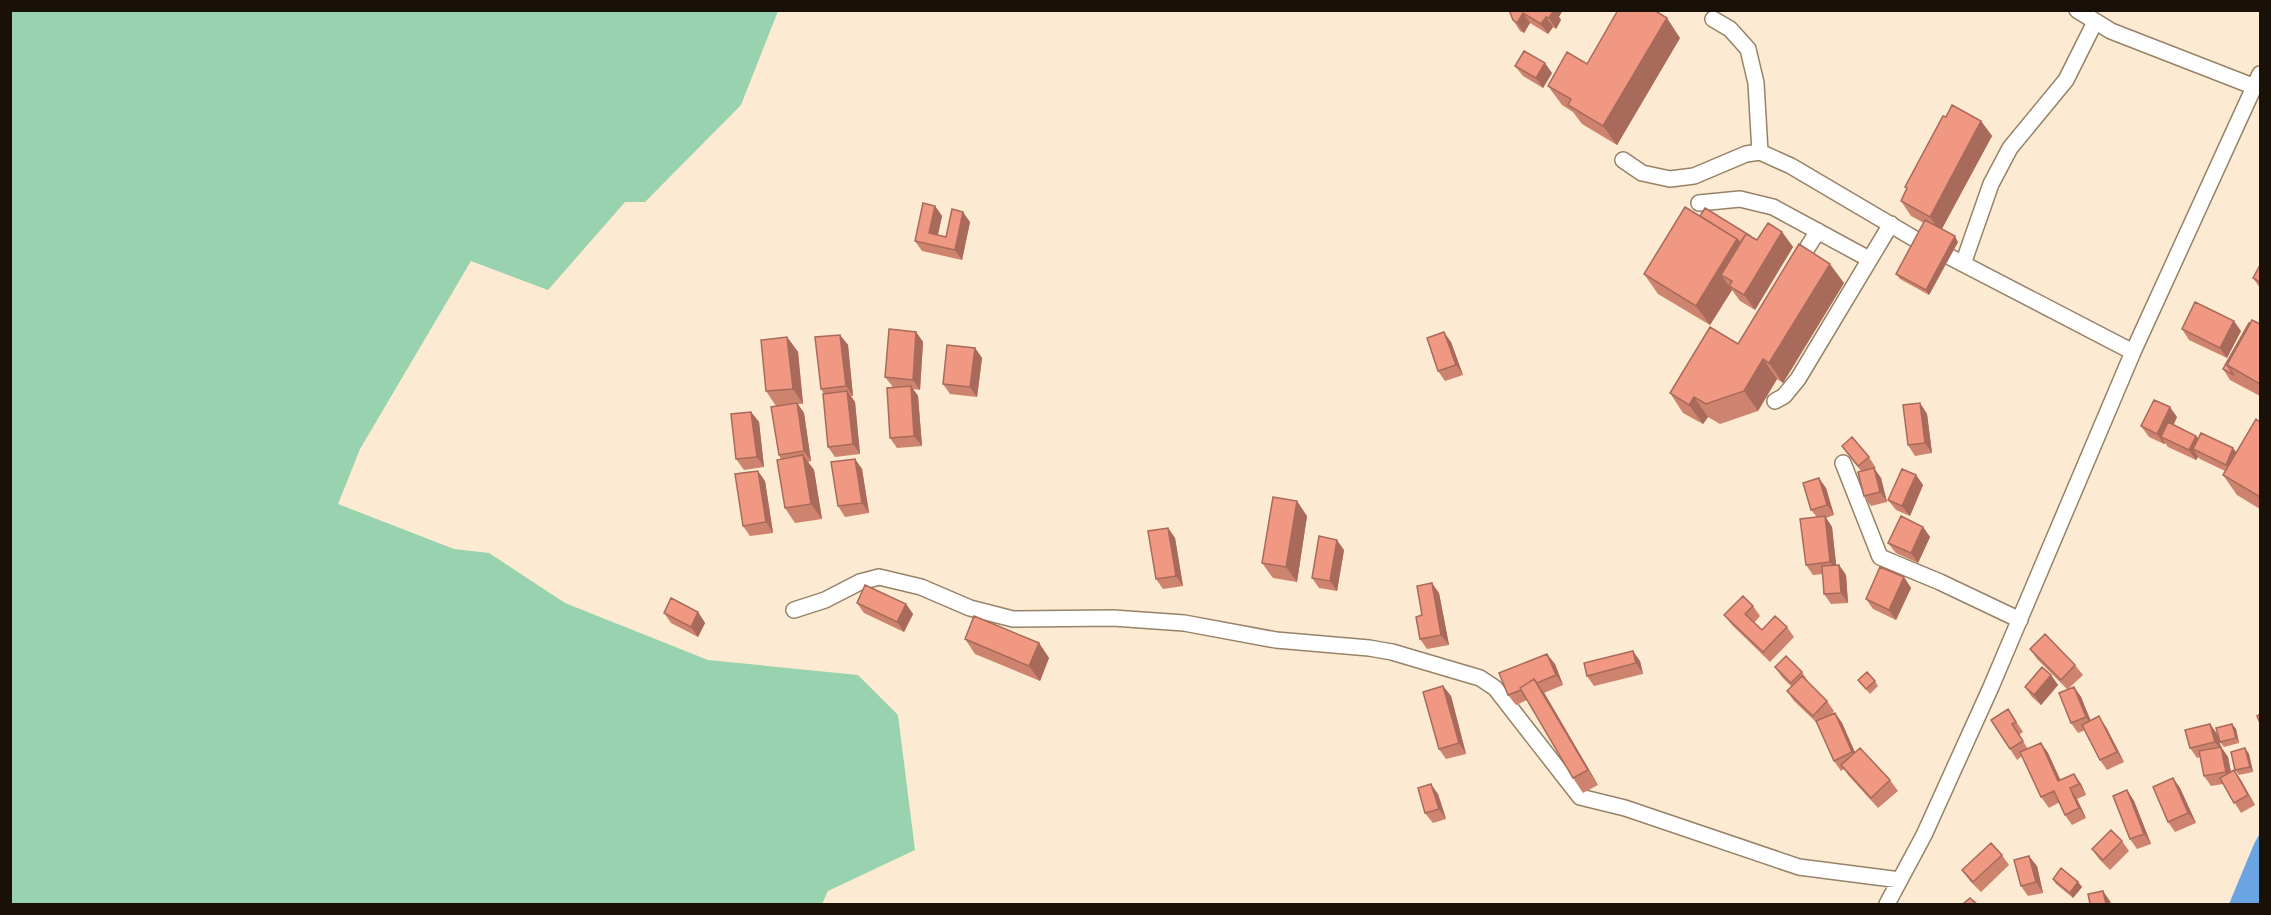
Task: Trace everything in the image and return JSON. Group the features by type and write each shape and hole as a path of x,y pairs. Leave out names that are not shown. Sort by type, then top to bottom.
{"street":[{"path":"1887,904 1948,782 2020,620 2133,352 2259,82 2110,31 2077,10"},
{"path":"1713,19 1730,29 1748,49 1756,83 1760,153"},
{"path":"2095,22 2066,80 2010,148 1956,261 2133,352"},
{"path":"1623,160 1642,173 1670,180 1694,176 1746,154 1760,153 1791,166 1920,242"},
{"path":"1699,203 1740,199 1773,207 1869,259"},
{"path":"1774,401 1784,396 1798,379 1891,224"},
{"path":"1788,279 1818,231"},
{"path":"1843,463 1880,558 1940,582 2020,620"},
{"path":"794,610 825,600 860,582 879,577 921,587 970,608 1013,619 1113,618 1184,623 1276,640 1392,652 1480,678 1495,688 1580,797 1625,808 1799,867 1900,880"}],"green space":[{"path":"10,11 778,11 741,105 645,202 625,202 548,290 471,261 360,449 338,504 454,549 489,553 565,603 708,660 858,675 898,715 915,850 828,891 822,904 11,904"}],"water":[{"path":"2260,833 2260,904 2229,904 2254,844"}],"building":[{"path":"1509,10 1554,10 1541,24 1523,13 1517,23 1513,20"},
{"path":"1618,10 1654,10 1667,18 1603,126 1568,105 1571,99 1548,86 1567,52 1587,64"},
{"path":"1524,51 1545,63 1536,78 1515,66"},
{"path":"1952,105 1981,121 1930,217 1901,201 1907,188 1905,187 1943,116 1946,117"},
{"path":"923,203 935,206 929,233 946,237 952,209 963,212 955,250 915,241"},
{"path":"1685,207 1737,239 1696,306 1644,274"},
{"path":"1705,208 1749,235 1746,234 1740,243 1700,216"},
{"path":"1925,220 1955,236 1926,290 1896,274"},
{"path":"1768,223 1782,232 1744,295 1729,286 1732,281 1721,275 1746,234 1757,240"},
{"path":"1799,244 1830,264 1769,363 1763,359 1744,391 1706,404 1694,397 1689,405 1670,393 1710,327 1738,344"},
{"path":"2260,265 2260,282 2253,278"},
{"path":"2195,302 2234,321 2220,348 2182,329"},
{"path":"2252,320 2260,324 2260,384 2227,365"},
{"path":"2249,323 2227,365 2234,375 2223,369"},
{"path":"889,329 916,332 913,380 885,377"},
{"path":"1444,332 1456,365 1438,371 1427,338"},
{"path":"840,335 846,386 821,389 815,337"},
{"path":"787,337 793,389 766,391 761,340"},
{"path":"947,345 975,348 970,387 943,384"},
{"path":"911,386 914,436 890,438 887,388"},
{"path":"847,391 853,444 828,447 823,394"},
{"path":"2154,400 2170,407 2157,434 2141,426"},
{"path":"797,403 804,451 779,455 771,407"},
{"path":"1920,403 1925,443 1908,445 1903,405"},
{"path":"751,412 757,457 736,459 731,414"},
{"path":"2256,419 2260,422 2260,497 2223,475"},
{"path":"2168,422 2196,436 2189,450 2161,437"},
{"path":"2201,433 2233,448 2226,465 2193,449"},
{"path":"1852,437 1869,457 1858,466 1842,446"},
{"path":"803,455 811,504 785,508 777,460"},
{"path":"855,459 862,503 838,506 831,462"},
{"path":"1874,468 1880,492 1864,496 1858,472"},
{"path":"1902,469 1916,475 1902,506 1888,500"},
{"path":"758,471 766,522 743,526 735,474"},
{"path":"1819,478 1827,505 1811,510 1803,483"},
{"path":"1273,497 1297,501 1286,567 1262,563"},
{"path":"1825,516 1830,562 1806,565 1800,519"},
{"path":"1901,516 1923,527 1911,553 1888,543"},
{"path":"1168,528 1176,576 1156,579 1148,531"},
{"path":"1319,536 1337,540 1330,581 1312,578"},
{"path":"1839,565 1841,593 1824,594 1822,566"},
{"path":"1880,567 1904,577 1889,610 1866,599"},
{"path":"1432,583 1441,635 1420,639 1416,617 1422,615 1417,586"},
{"path":"865,585 906,604 897,622 857,603"},
{"path":"1743,596 1753,606 1745,614 1762,630 1775,616 1787,627 1763,652 1724,615"},
{"path":"671,598 698,612 691,627 664,613"},
{"path":"974,616 1039,643 1029,666 965,639"},
{"path":"2045,634 2075,665 2061,680 2030,649"},
{"path":"1633,651 1636,663 1587,676 1584,663"},
{"path":"1547,654 1556,675 1537,683 1534,679 1520,688 1521,690 1508,695 1499,673"},
{"path":"1786,656 1802,672 1791,683 1775,667"},
{"path":"2042,667 2051,675 2034,695 2025,687"},
{"path":"1867,672 1875,681 1866,689 1858,680"},
{"path":"1802,676 1827,701 1813,716 1787,691"},
{"path":"1534,679 1588,770 1573,778 1520,688"},
{"path":"1443,686 1459,743 1439,749 1423,692"},
{"path":"2074,687 2086,717 2071,723 2059,693"},
{"path":"2008,709 2016,722 2012,724 2023,741 2010,749 1991,720"},
{"path":"1835,713 1852,752 1834,761 1816,721"},
{"path":"2099,716 2117,752 2100,760 2082,725"},
{"path":"2210,724 2215,742 2190,748 2185,730"},
{"path":"2232,724 2236,738 2220,742 2216,728"},
{"path":"2041,743 2058,781 2074,774 2079,784 2070,788 2079,808 2065,815 2054,791 2041,797 2020,752"},
{"path":"2221,747 2226,772 2204,776 2199,751"},
{"path":"1860,748 1890,780 1871,798 1841,765"},
{"path":"2245,748 2250,767 2235,770 2231,752"},
{"path":"2234,770 2248,795 2234,803 2220,778"},
{"path":"2173,778 2188,813 2168,822 2153,787"},
{"path":"1431,784 1439,809 1425,813 1418,788"},
{"path":"2127,790 2144,834 2130,839 2113,796"},
{"path":"2111,830 2122,841 2103,860 2092,849"},
{"path":"1991,843 2002,855 1973,882 1962,870"},
{"path":"2029,856 2036,882 2021,886 2014,860"},
{"path":"2061,868 2078,882 2070,893 2053,879"},
{"path":"2103,891 2106,904 2090,904 2088,894"},
{"path":"1970,898 1977,904 1963,904"}]}
